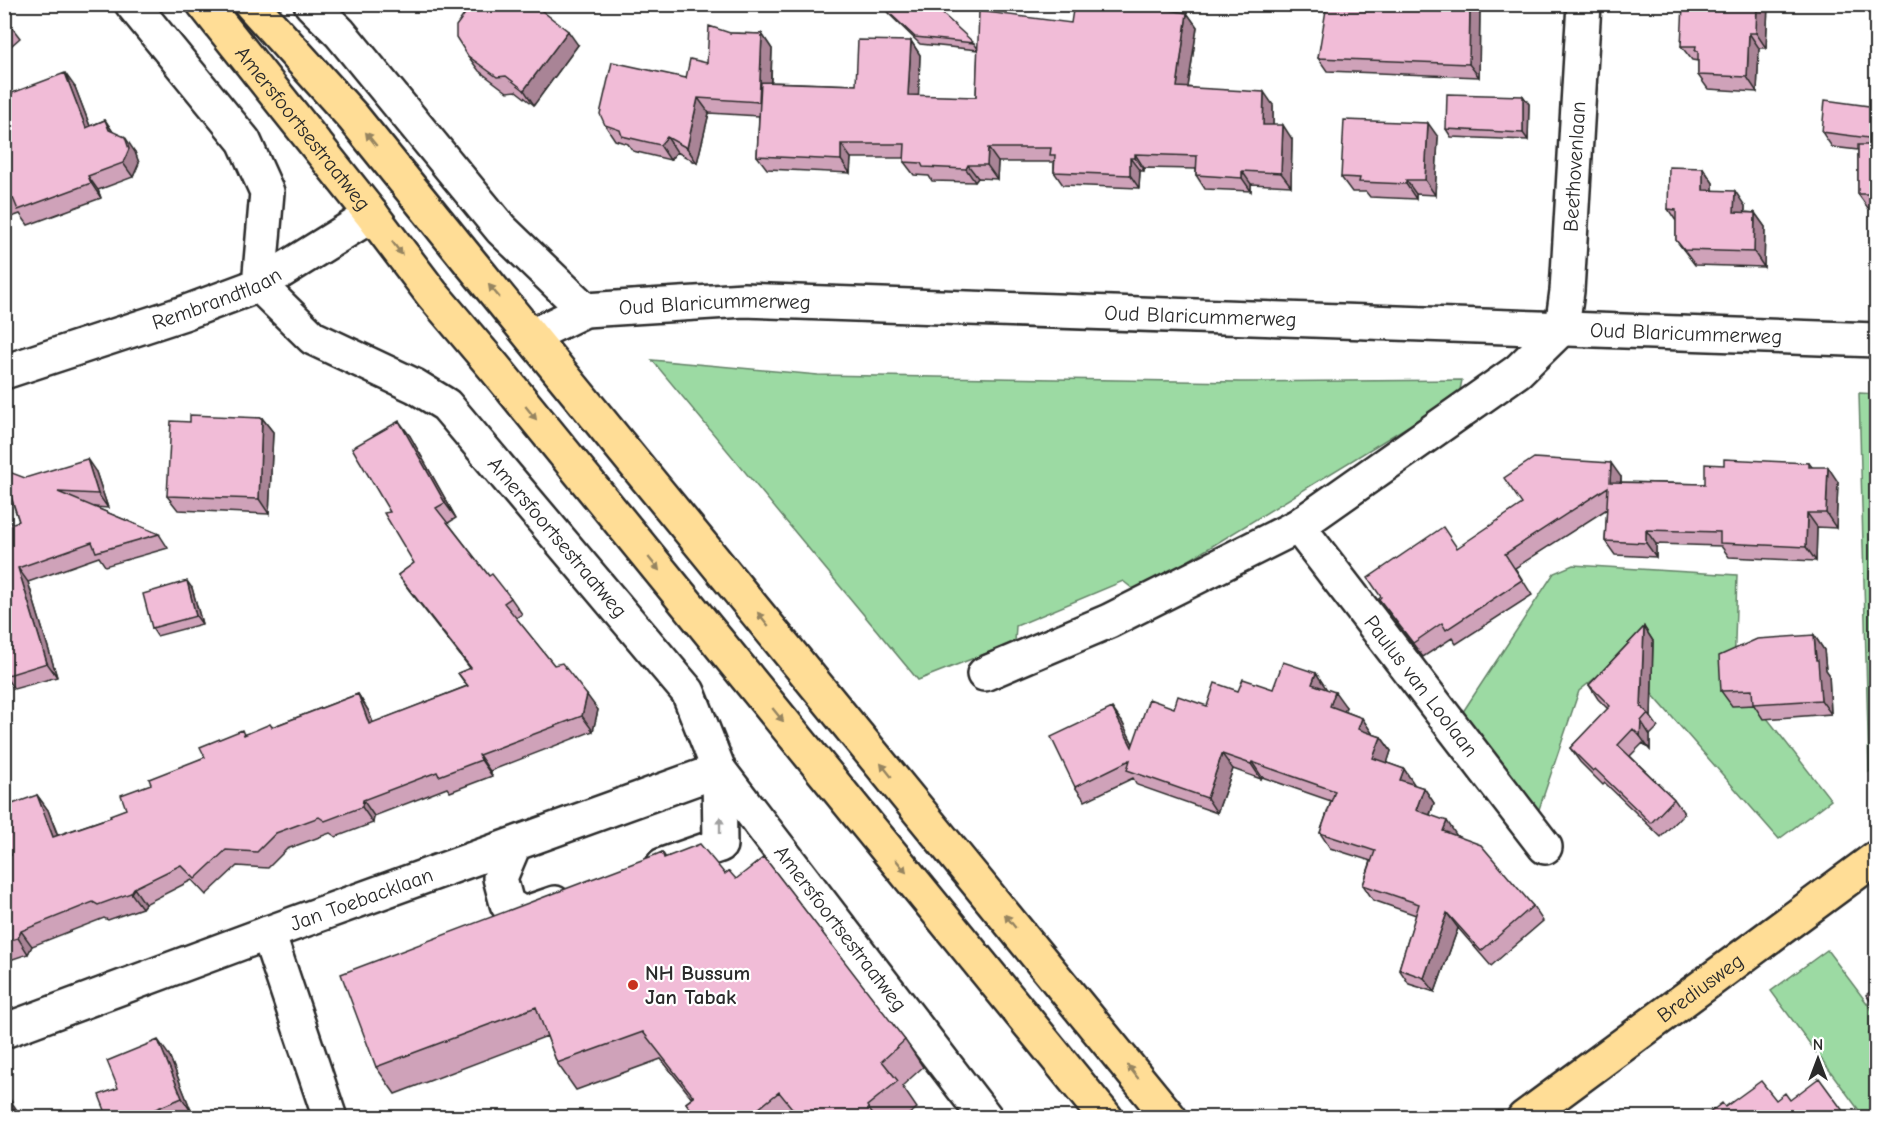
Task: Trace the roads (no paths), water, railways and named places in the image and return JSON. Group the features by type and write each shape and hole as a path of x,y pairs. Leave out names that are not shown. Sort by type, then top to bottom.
{"main road":[{"name":"Amersfoortsestraatweg","path":"204,4 432,294 1106,1118"},
{"name":"Amersfoortsestraatweg","path":"251,4 353,117 1170,1118"},
{"name":"Rembrandtlaan","path":"372,215 411,188"},
{"name":"Brediusweg","path":"1524,1118 1876,858"}],"street":[{"path":"132,4 244,141 267,192 259,285"},
{"path":"311,4 340,33 501,229 585,310"},
{"name":"Beethovenlaan","path":"1562,328 1584,4"},
{"name":"Rembrandtlaan","path":"4,372 184,313 259,285 372,215"},
{"name":"Amersfoortsestraatweg","path":"259,285 313,338 415,386 446,405 688,692 719,770 986,1118"},
{"name":"Oud Blaricummerweg","path":"531,336 585,310 744,300 1876,340"},
{"path":"984,674 1109,621 1298,526 1518,371 1562,328"},
{"name":"Paulus van Loolaan","path":"1298,526 1545,848"},
{"path":"632,876 720,845 719,770"},
{"name":"Jan Toebacklaan","path":"4,1031 719,770"},
{"path":"514,845 500,878 507,904 523,914 578,895"},
{"path":"268,933 330,1118"}],"place":[{"name":"NH Bussum Jan Tabak","path":"633,985"}]}
